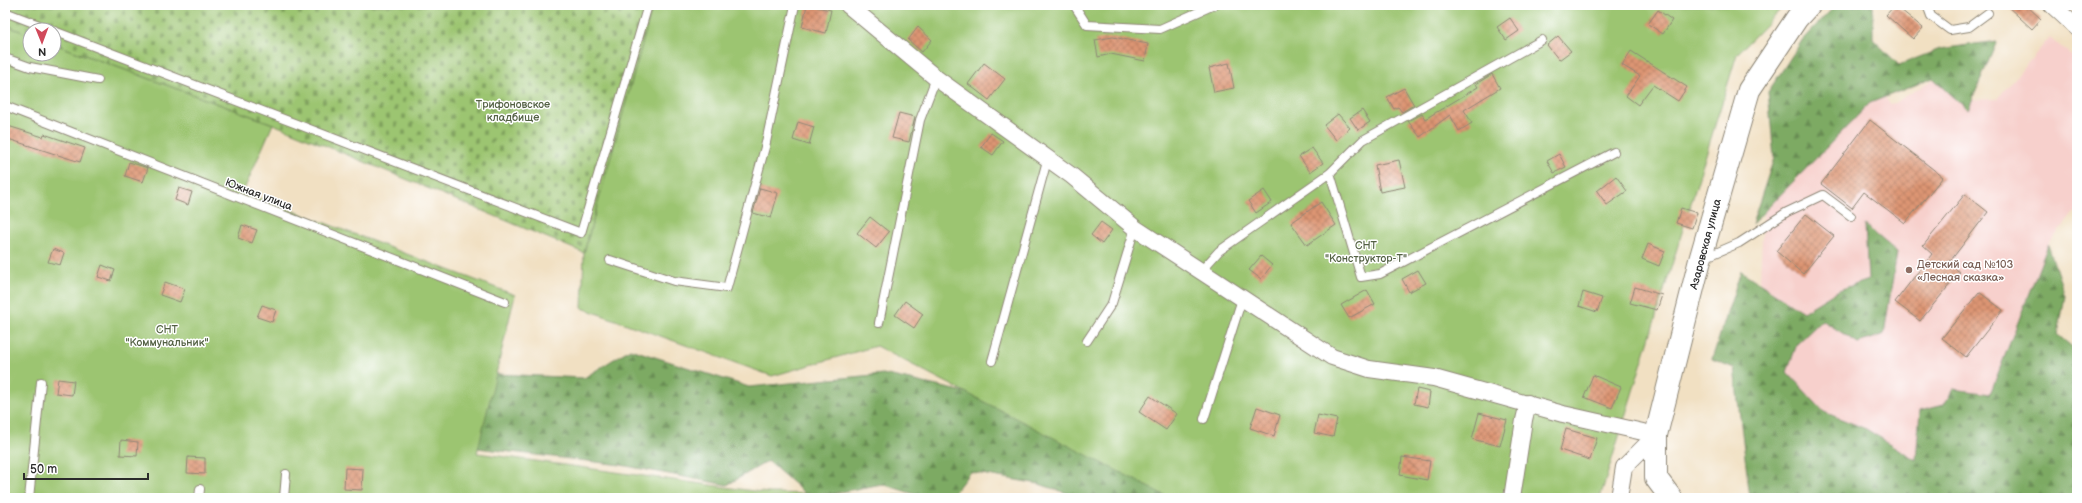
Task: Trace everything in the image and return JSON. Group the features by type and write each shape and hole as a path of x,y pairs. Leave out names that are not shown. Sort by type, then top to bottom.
{"street":[{"path":"848,5 936,78 1048,158 1135,228 1332,357 1369,369 1434,378 1563,414 1656,435"},
{"name":"Азаровская улица","path":"1671,498 1656,478 1656,435 1700,260 1749,90 1797,18 1809,5"},
{"path":"2052,5 2077,28"},
{"path":"1512,498 1528,403"},
{"path":"1619,498 1624,467 1656,435"}],"lane":[{"path":"62,33 581,233 648,5"},
{"path":"610,260 674,281 727,288 764,147 795,5"},
{"path":"1074,5 1086,24 1160,29 1214,5"},
{"path":"1927,5 1931,16 1950,30 1969,27 1988,13"},
{"path":"5,12 32,22"},
{"path":"1200,271 1219,251 1330,173 1363,140 1542,40"},
{"path":"5,58 30,67 98,80"},
{"path":"879,323 920,120 936,78"},
{"name":"Южная улица","path":"5,106 505,302"},
{"path":"1330,173 1361,277 1380,274 1614,152"},
{"path":"992,361 1048,158"},
{"path":"1700,260 1738,243 1787,212 1823,195 1851,216"},
{"path":"1087,341 1112,303 1135,228"},
{"path":"1204,419 1242,299"},
{"path":"29,498 41,382"},
{"path":"284,498 286,474"},
{"path":"199,498 200,489"}],"shaded area":[{"name":"Детский сад №103 «Лесная сказка»","path":"2050,37 2077,61 2077,209 2048,245 2065,296 1991,395 1965,498 1750,465 1764,202 1871,81 1891,105 1938,77 1959,100 1997,99"}],"green space":[{"name":"Трифоновское кладбище","path":"5,5 653,5 584,253 273,124 62,47 62,22 22,22 22,32 5,25"},
{"name":"СНТ \"Конструктор-Т\"","path":"653,5 1785,5 1737,54 1600,498 1170,498 876,346 772,376 582,308 584,253"},
{"path":"1836,5 1873,5 1873,39 1899,65 1940,49 1997,41 1968,110 1933,78 1870,103 1752,224 1774,158 1768,92 1803,39"},
{"name":"СНТ \"Коммунальник\"","path":"5,25 22,32 22,62 62,62 62,47 273,124 243,192 515,295 477,453 768,493 1057,498 5,498"},
{"path":"1865,225 1897,252 1884,334 1858,343 1822,320 1797,344 1787,372 1824,412 1866,429 1916,460 1920,411 1944,405 1953,389 1990,394 2048,245 2065,296 2058,335 2077,351 2077,498 1750,498 1734,368 1712,359 1741,271 1803,312 1839,290 1868,280"},
{"path":"5,252 409,370 584,378 630,349 749,387 883,374 987,397 1316,498 1082,498 1039,484 970,472 950,498 927,498 882,484 810,498 768,461 727,485 621,465 477,448"}],"building":[{"path":"807,5 831,10 826,33 802,27"},
{"path":"1895,5 1923,28 1913,39 1886,15"},
{"path":"2006,5 2026,5 2041,19 2032,29"},
{"path":"1658,10 1672,20 1663,34 1648,24"},
{"path":"1510,18 1519,31 1506,40 1497,27"},
{"path":"918,27 932,40 922,52 908,40"},
{"path":"1558,36 1571,51 1559,60 1547,45"},
{"path":"1113,37 1148,44 1145,61 1111,54 1098,57 1095,40"},
{"path":"1631,51 1687,87 1678,101 1653,85 1638,105 1626,96 1640,76 1622,65"},
{"path":"984,63 1005,79 989,100 968,84"},
{"path":"1229,63 1234,88 1214,92 1209,68"},
{"path":"1492,74 1500,88 1464,110 1472,123 1459,131 1450,115 1420,137 1408,121 1422,114 1425,119 1478,87 1476,84"},
{"path":"1404,88 1414,105 1402,112 1398,107 1394,109 1387,97"},
{"path":"1362,110 1370,122 1358,130 1350,118"},
{"path":"899,113 915,117 909,142 892,138"},
{"path":"1338,114 1350,128 1336,140 1324,125"},
{"path":"1870,120 1943,177 1905,223 1864,192 1852,208 1821,184"},
{"path":"798,122 814,127 809,145 793,140"},
{"path":"8,126 43,137 44,134 85,148 80,162 5,138"},
{"path":"991,133 1003,141 993,155 981,147"},
{"path":"1312,148 1323,163 1310,172 1299,156"},
{"path":"1559,154 1566,167 1554,173 1547,161"},
{"path":"1399,160 1405,187 1380,192 1375,165"},
{"path":"129,162 148,168 143,182 125,176"},
{"path":"1616,176 1627,191 1607,205 1597,191"},
{"path":"179,188 192,192 188,205 175,200"},
{"path":"760,188 778,193 771,218 753,213"},
{"path":"1264,190 1272,202 1256,213 1248,201"},
{"path":"1965,194 1988,212 1948,264 1960,272 1920,321 1895,302 1932,254 1923,246"},
{"path":"1321,202 1336,225 1307,245 1291,223"},
{"path":"1681,208 1697,213 1692,228 1676,223"},
{"path":"1806,214 1834,236 1803,274 1776,251"},
{"path":"870,217 889,232 876,248 857,233"},
{"path":"1101,222 1112,230 1102,244 1091,235"},
{"path":"242,225 257,230 252,243 238,238"},
{"path":"1648,244 1665,251 1659,266 1642,259"},
{"path":"53,249 64,253 60,265 48,262"},
{"path":"1261,256 1272,265 1261,279 1249,270"},
{"path":"102,265 115,270 111,281 98,277"},
{"path":"1418,270 1426,283 1409,292 1402,279"},
{"path":"165,282 185,289 180,302 160,295"},
{"path":"1635,287 1662,295 1657,310 1630,303"},
{"path":"1367,290 1375,304 1349,318 1341,305"},
{"path":"1583,292 1602,298 1597,312 1579,306"},
{"path":"1979,292 2003,310 1966,357 1942,338"},
{"path":"905,301 923,314 914,328 895,315"},
{"path":"262,305 276,310 272,322 257,317"},
{"path":"1593,375 1621,387 1612,408 1584,397"},
{"path":"58,379 74,381 72,395 56,393"},
{"path":"1417,389 1430,392 1428,407 1414,404"},
{"path":"1150,396 1177,414 1166,430 1139,412"},
{"path":"1257,407 1280,415 1274,436 1250,428"},
{"path":"1479,413 1507,420 1500,446 1472,439"},
{"path":"1318,415 1337,419 1333,437 1314,433"},
{"path":"1566,429 1597,438 1590,460 1560,450"},
{"path":"121,440 138,442 137,456 120,455"},
{"path":"188,457 205,458 205,474 187,473"},
{"path":"1402,457 1430,461 1427,480 1400,475"},
{"path":"345,468 363,469 362,490 344,489"}],"place":[{"name":"Детский сад №103 «Лесная сказка»","path":"1909,270"}]}
